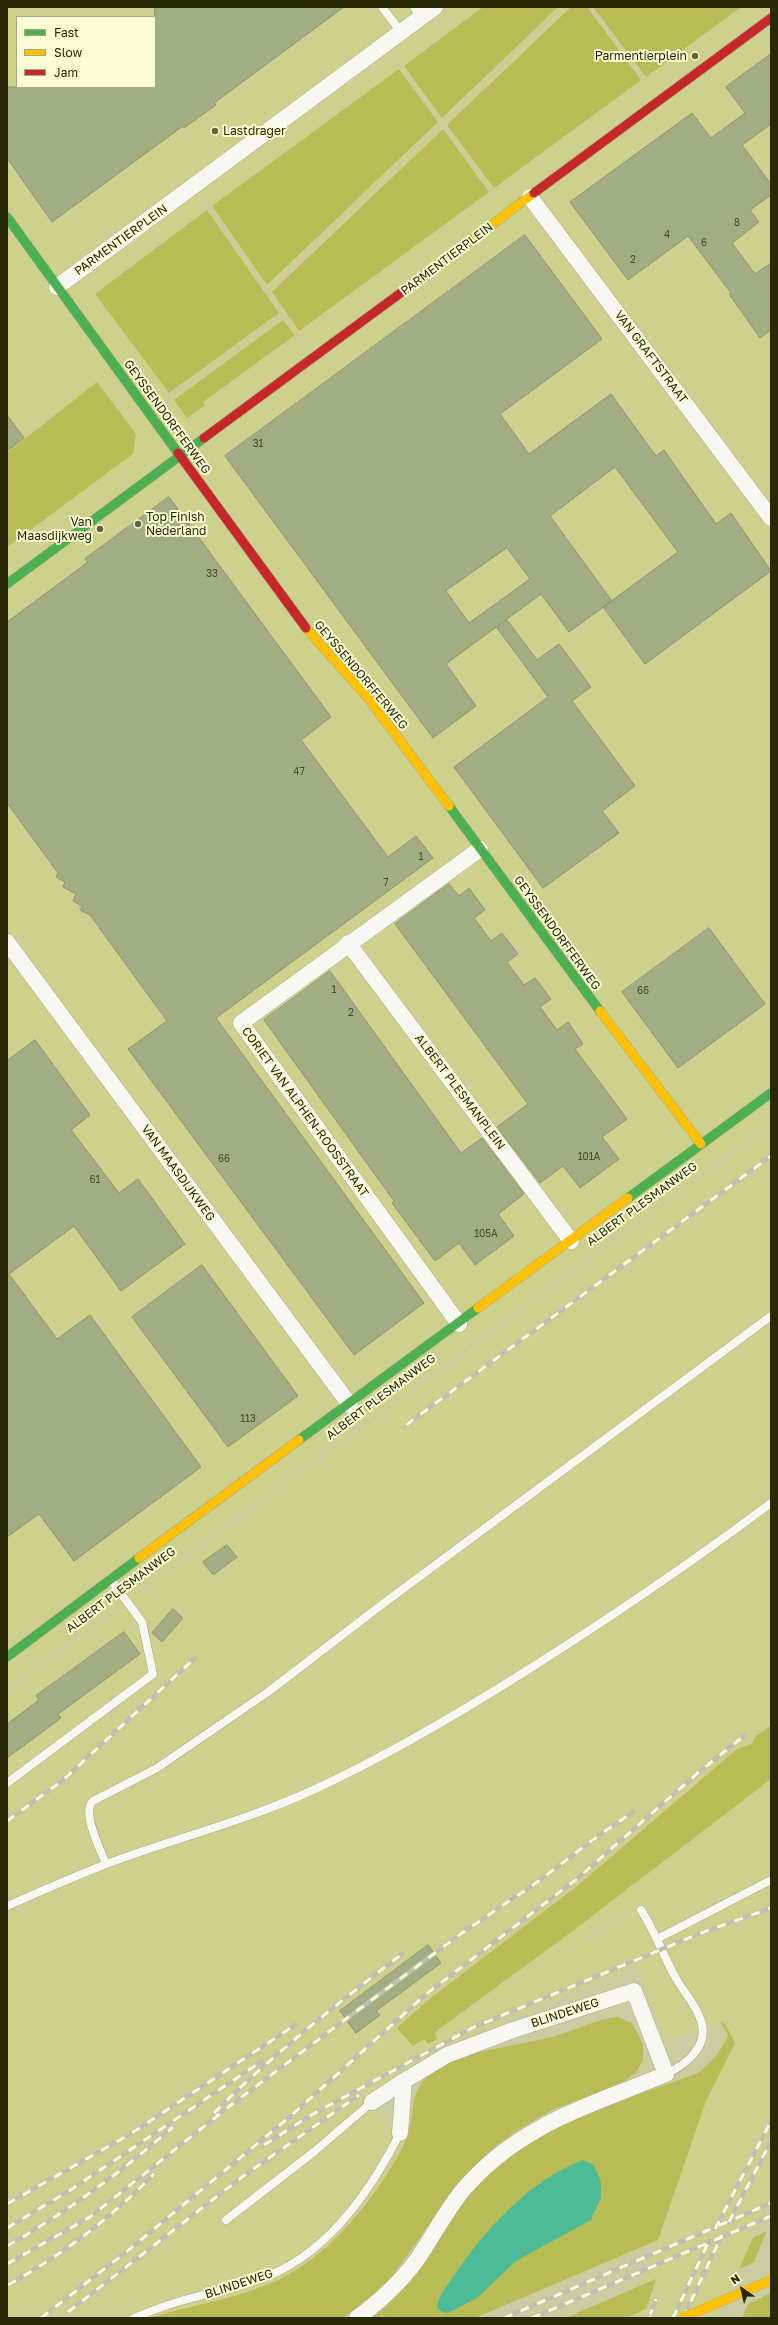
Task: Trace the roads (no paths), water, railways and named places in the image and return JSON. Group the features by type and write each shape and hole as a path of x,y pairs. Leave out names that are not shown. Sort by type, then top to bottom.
{"street":[{"name":"PARMENTIERPLEIN","path":"57,287 384,45 401,32 418,12 435,7"},
{"name":"PARMENTIERPLEIN","path":"7,584 771,18"},
{"name":"VAN GRAFTSTRAAT","path":"530,197 771,518"},
{"name":"GEYSSENDORFFERWEG","path":"7,217 307,630 368,698 701,1144"},
{"name":"CORIET VAN ALPHEN-ROOSSTRAAT","path":"459,1324 241,1023 348,943 480,849"},
{"name":"VAN MAASDIJKWEG","path":"7,942 350,1404"},
{"name":"ALBERT PLESMANPLEIN","path":"348,943 571,1241"},
{"name":"ALBERT PLESMANWEG","path":"8,1654 459,1324 771,1093"},
{"name":"BLINDEWEG","path":"400,2133 404,2081 447,2055 513,2030 634,1991 666,2074"},
{"path":"357,2318 388,2294 397,2284 416,2260 463,2190 509,2147 546,2123 666,2074"},
{"path":"372,2102 404,2081"},
{"path":"682,2318 771,2280"}],"lane":[{"path":"382,7 401,32"},
{"path":"106,1864 90,1820 89,1809 93,1801 157,1768 268,1692 380,1606 771,1316"},
{"path":"7,1906 106,1864 245,1819 292,1800 421,1735 486,1697 627,1606 771,1503"},
{"path":"7,1783 152,1674 142,1622 110,1579"},
{"path":"657,1938 771,1880"},
{"path":"640,1910 657,1938 672,1973 700,2018 703,2027 700,2044 695,2054 686,2063 666,2074"},
{"path":"226,2220 315,2151 372,2102"},
{"name":"BLINDEWEG","path":"134,2318 170,2304 261,2279 289,2266 302,2257 328,2236 352,2210 380,2169 400,2133"}],"railway":[{"path":"406,1425 771,1156"},
{"path":"7,1821 62,1781 195,1658"},
{"path":"41,2318 125,2253 292,2115 425,1995 578,1878 700,1771 744,1736"},
{"path":"7,2264 90,2217 231,2105 346,2019 462,1933 536,1883 598,1836 633,1812"},
{"path":"264,2145 313,2114 474,2027 701,1933 771,1908"},
{"path":"214,2113 282,2050 402,1954"},
{"path":"7,2204 132,2133 295,2025"},
{"path":"7,2228 72,2189 262,2061"},
{"path":"68,2312 242,2177 359,2095"},
{"path":"715,2229 771,2121"},
{"path":"7,2246 93,2191 134,2160 173,2127"},
{"path":"729,2222 771,2141"},
{"path":"8,2285 48,2261 85,2235 120,2206 154,2174"},
{"path":"504,2318 771,2203"},
{"path":"532,2318 771,2216"},
{"path":"683,2318 722,2235"},
{"path":"673,2318 709,2241"},
{"path":"649,2318 656,2299"}],"place":[{"name":"Parmentierplein","path":"695,56"},
{"name":"Lastdrager","path":"215,131"},
{"name":"Top Finish Nederland","path":"138,524"},
{"name":"Van Maasdijkweg","path":"100,529"}]}
